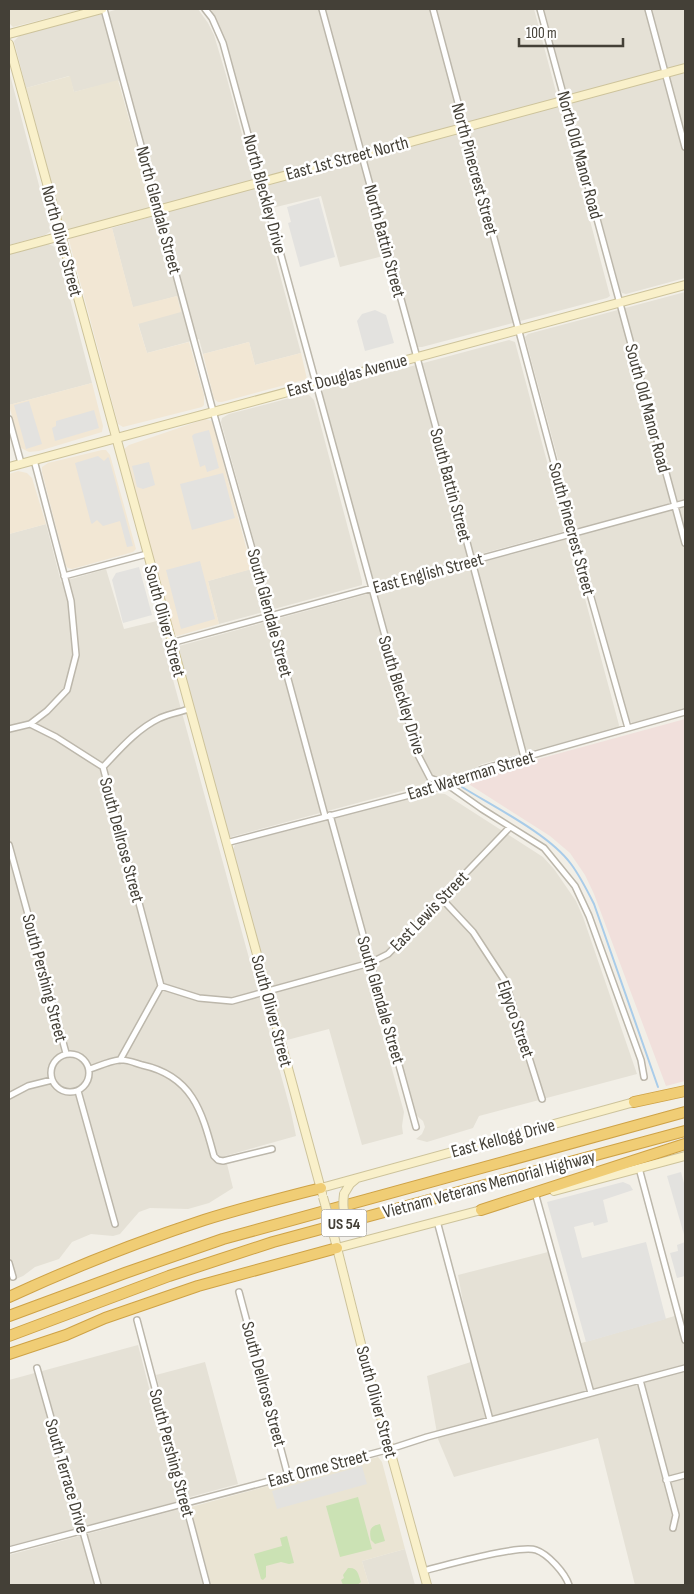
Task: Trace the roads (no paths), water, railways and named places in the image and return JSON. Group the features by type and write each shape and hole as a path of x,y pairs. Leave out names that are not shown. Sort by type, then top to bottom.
{"highway":[{"path":"634,1102 685,1089"},
{"name":"Vietnam Veterans Memorial Highway","path":"9,1316 223,1239 685,1112"},
{"name":"Vietnam Veterans Memorial Highway","path":"9,1336 169,1276 273,1242 685,1131"},
{"path":"481,1210 685,1144"},
{"path":"9,1297 104,1256 161,1235 227,1213 322,1192"},
{"path":"9,1354 198,1286 337,1248"}],"main road":[{"path":"9,34 103,9"},
{"name":"North Oliver Street","path":"9,44 115,438"},
{"name":"East 1st Street North","path":"9,250 685,68"},
{"name":"East Douglas Avenue","path":"9,467 685,285"},
{"name":"South Oliver Street","path":"115,438 334,1236 362,1348 427,1585"},
{"name":"East Kellogg Drive","path":"322,1192 357,1178 634,1102"},
{"path":"337,1248 685,1156"},
{"path":"357,1178 350,1184 344,1194 343,1207 346,1220 354,1232 373,1238"}],"street":[{"name":"North Glendale Street","path":"103,9 214,411"},
{"name":"North Bleckley Drive","path":"205,9 212,18 223,43 316,383"},
{"name":"North Battin Street","path":"322,9 416,357"},
{"name":"North Pinecrest Street","path":"433,9 463,128 518,329"},
{"name":"North Old Manor Road","path":"540,9 619,302"},
{"path":"648,9 685,147"},
{"name":"South Old Manor Road","path":"619,302 685,543"},
{"name":"South Pinecrest Street","path":"518,329 628,728"},
{"name":"South Battin Street","path":"416,357 524,757"},
{"name":"South Bleckley Drive","path":"316,383 417,753 430,778 448,785 544,848 575,886 589,916 638,1051 644,1076"},
{"name":"South Glendale Street","path":"214,411 416,1127"},
{"path":"9,419 21,463"},
{"path":"9,728 30,724 47,711 67,690 76,655 71,601 34,460"},
{"name":"East English Street","path":"171,643 685,504"},
{"path":"64,576 147,554"},
{"path":"103,767 120,748 142,729 160,718 190,709"},
{"name":"East Waterman Street","path":"226,842 448,785 483,769 685,712"},
{"name":"South Dellrose Street","path":"30,724 56,737 103,767 160,986"},
{"name":"East Lewis Street","path":"160,986 199,998 218,1001 232,1000 370,963 388,954 510,827"},
{"name":"South Pershing Street","path":"9,844 66,1053"},
{"name":"Elpyco Street","path":"442,899 473,932 505,982 542,1099"},
{"path":"120,1060 160,986"},
{"path":"66,1053 83,1058 90,1069 88,1082 78,1091 67,1092 60,1090 52,1080 52,1066 56,1060 66,1053"},
{"path":"90,1069 120,1060 150,1066 178,1080 199,1107 214,1156 218,1160 223,1162 272,1148"},
{"path":"9,1096 28,1086 52,1080"},
{"path":"78,1091 115,1224"},
{"path":"639,1168 685,1340"},
{"path":"536,1196 591,1393"},
{"path":"436,1221 490,1420"},
{"path":"9,1263 13,1277"},
{"name":"South Dellrose Street","path":"239,1292 288,1476"},
{"name":"South Pershing Street","path":"137,1320 207,1585"},
{"name":"South Terrace Drive","path":"37,1368 98,1585"},
{"name":"East Orme Street","path":"9,1550 390,1449 685,1368"},
{"path":"640,1380 676,1515 674,1528"},
{"path":"666,1480 685,1475"},
{"path":"423,1571 507,1551 535,1549 555,1563 568,1580 569,1585"}],"waterway":[{"path":"462,787 549,842 571,864 577,873 594,904 658,1087"}]}
